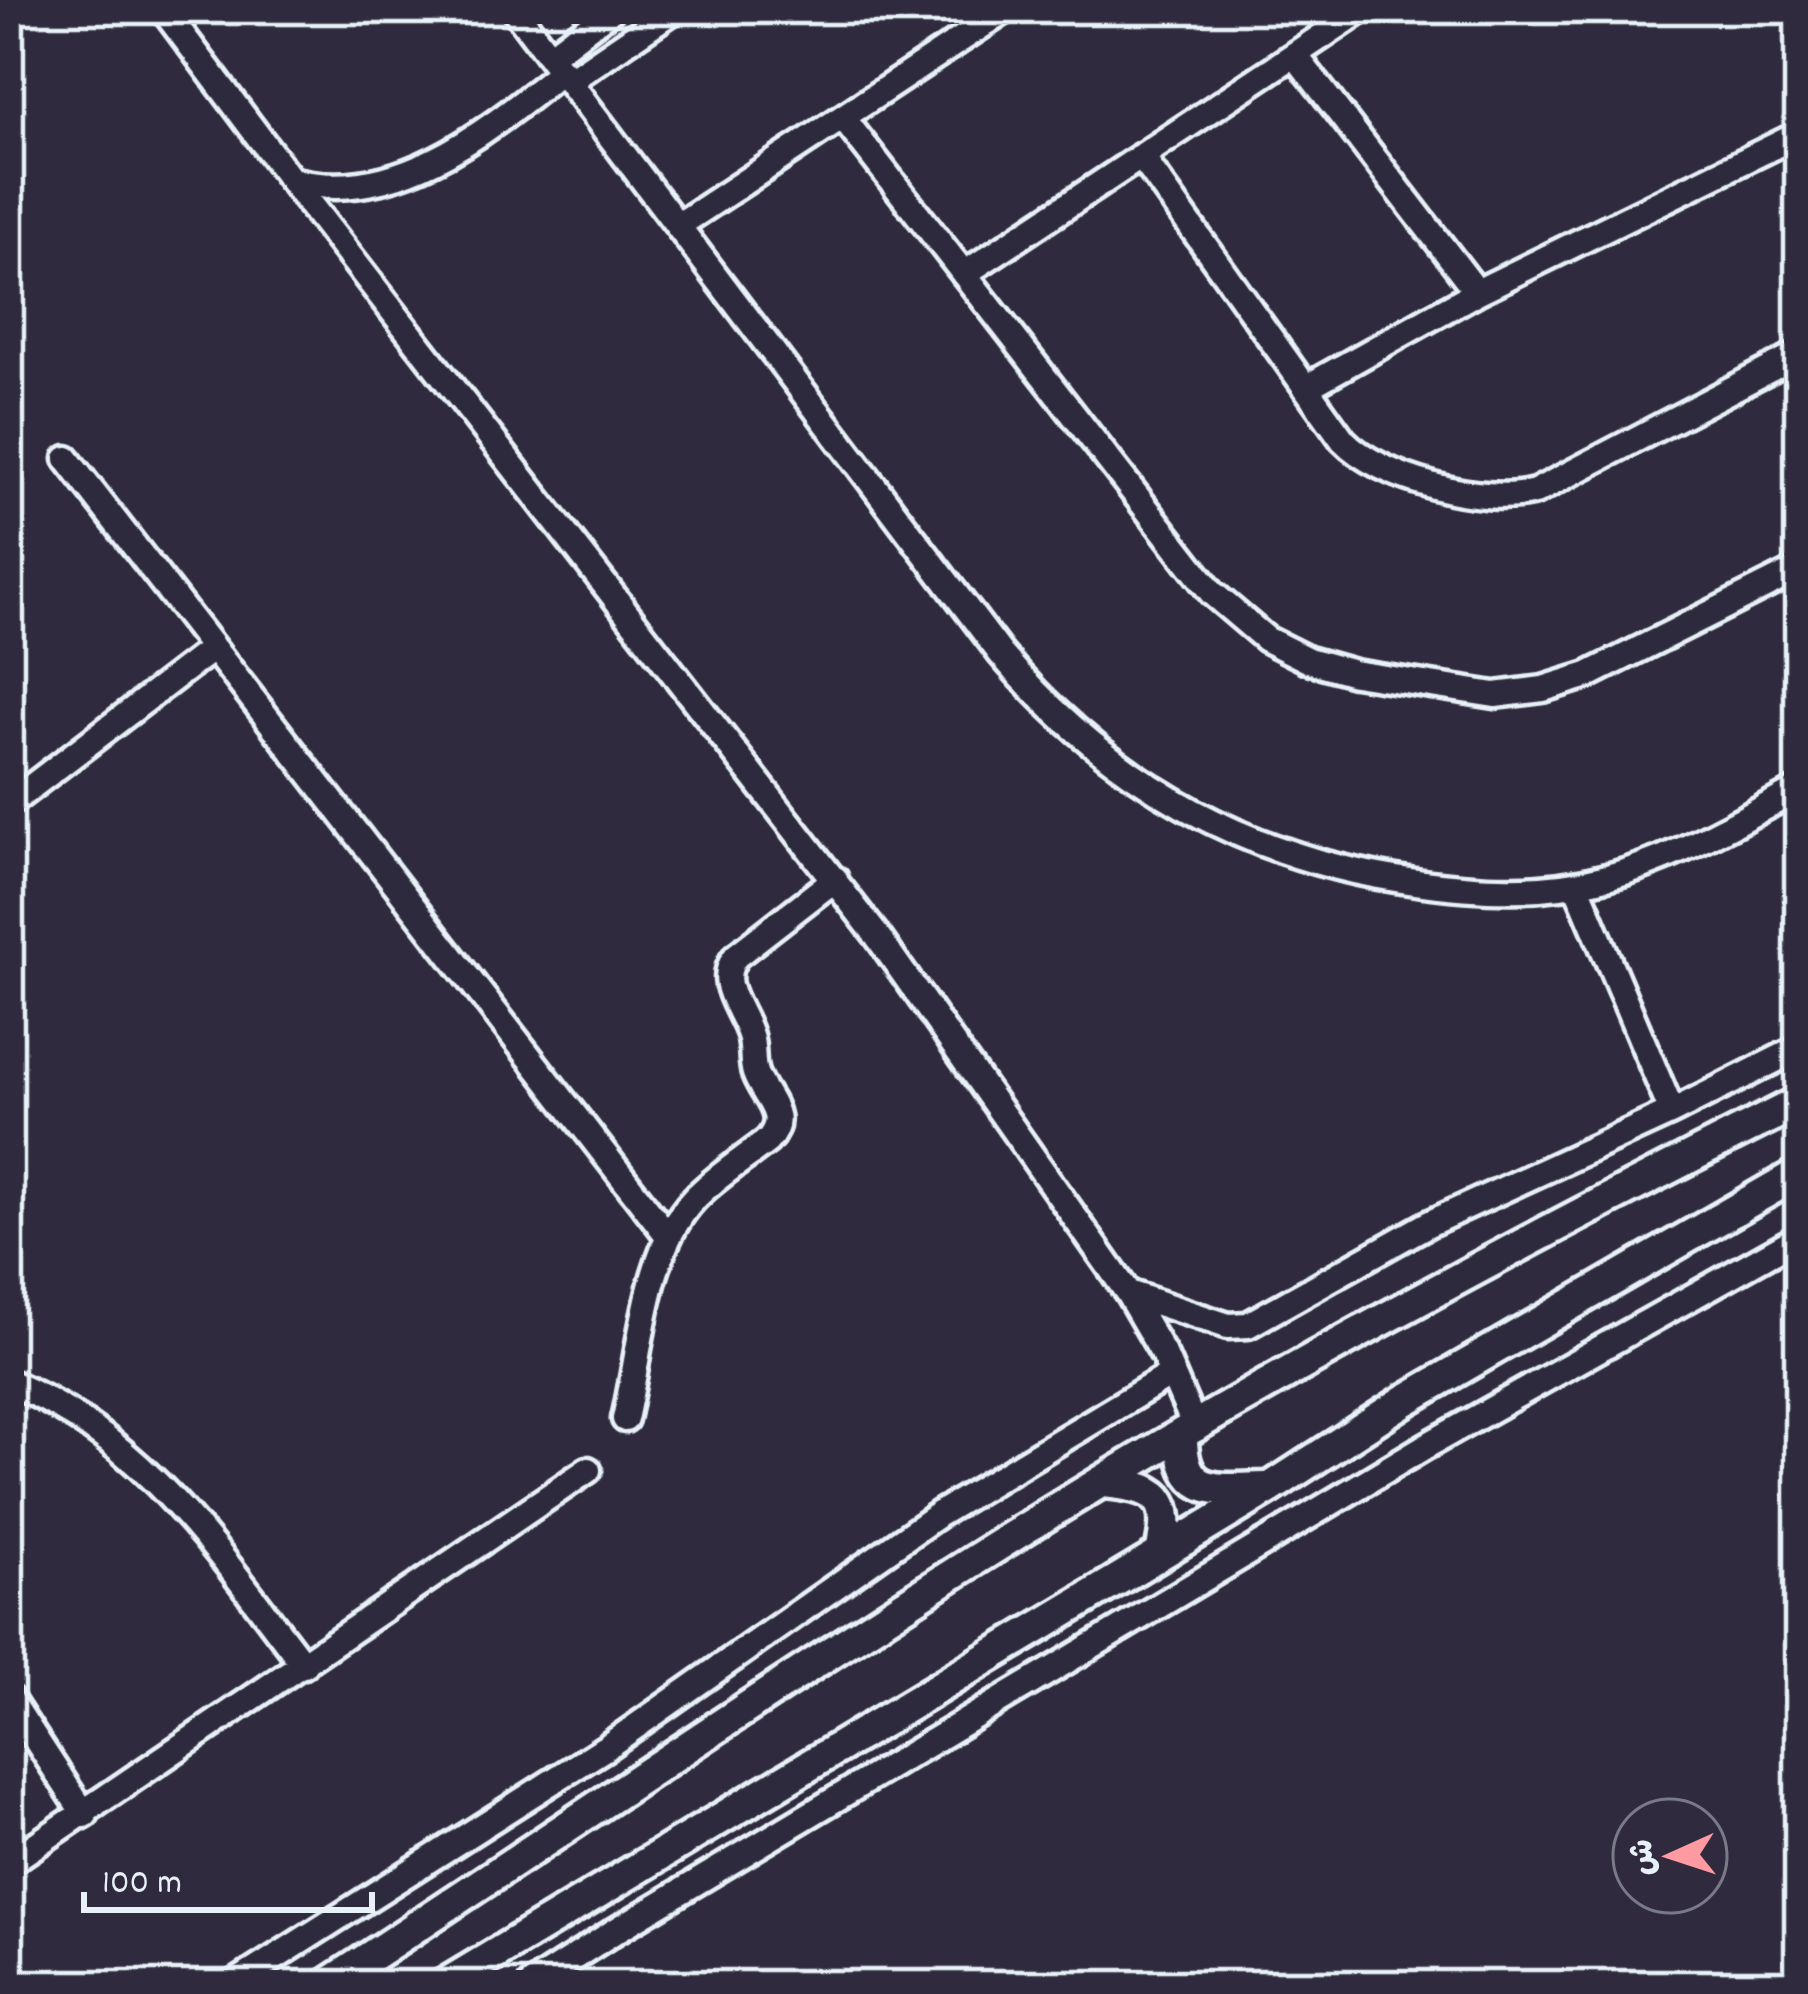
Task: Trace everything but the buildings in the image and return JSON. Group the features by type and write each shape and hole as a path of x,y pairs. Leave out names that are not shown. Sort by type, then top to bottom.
{"main road":[{"path":"327,1985 860,1635 1105,1481 1488,1262 1799,1102"},
{"path":"444,1985 1270,1488 1404,1401 1799,1173"},
{"path":"1189,1433 1185,1468 1200,1485 1270,1488"},
{"path":"1105,1481 1138,1486 1160,1500 1168,1524 1161,1553"}],"street":[{"path":"163,9 835,878 1128,1293 1172,1374 1189,1433"},
{"path":"514,9 1000,654 1057,716 1120,769 1209,822 1305,861 1396,880 1486,890 1576,884 1667,856 1799,790"},
{"path":"291,180 313,186 358,186 412,170 488,131 560,70 613,9"},
{"path":"560,70 675,9"},
{"path":"679,225 1007,9"},
{"path":"964,274 1363,9"},
{"path":"1295,56 1477,292"},
{"path":"843,118 1212,593 1266,639 1308,660 1354,674 1471,694 1543,689 1588,675 1799,569"},
{"path":"1307,387 1477,292 1799,134"},
{"path":"1141,156 1343,440 1377,466 1483,495 1510,496 1545,487 1799,354"},
{"path":"67,459 668,1236"},
{"path":"9,804 212,649"},
{"path":"625,1419 657,1266 668,1236 691,1202 776,1130 776,1108 754,1070 752,1041 728,986 728,970 736,956 835,878"},
{"path":"1576,884 1672,1112"},
{"path":"1128,1293 1228,1326 1248,1325 1428,1224 1799,1048"},
{"path":"531,1985 1426,1446 1799,1238"},
{"path":"232,1985 605,1748 939,1514 1172,1374"},
{"path":"9,1382 92,1426 149,1472 175,1498 304,1664"},
{"path":"9,1863 588,1470"},
{"path":"9,1699 85,1815"}]}
